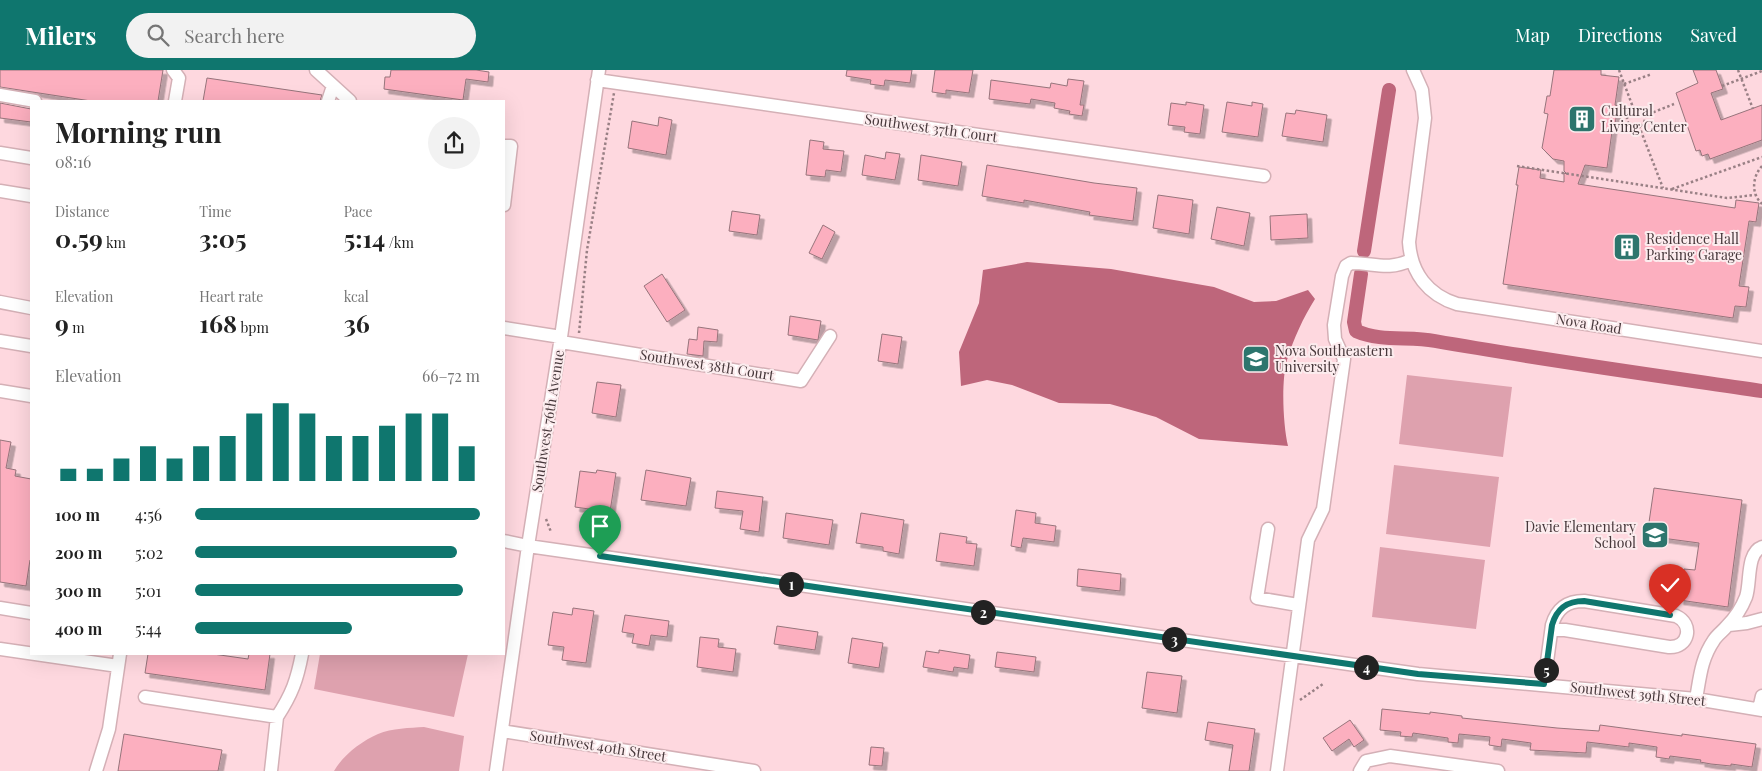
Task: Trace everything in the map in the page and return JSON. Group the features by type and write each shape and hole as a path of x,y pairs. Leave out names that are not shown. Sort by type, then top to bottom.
{"street":[{"path":"174,70 179,78 174,100"},
{"path":"316,70 349,100"},
{"path":"1277,771 1308,540 1323,509 1344,359 1333,334 1344,269 1351,264 1389,267 1411,260 1409,242 1425,118 1422,90 1413,70"},
{"name":"Southwest 37th Court","path":"598,75 1264,176"},
{"name":"Southwest 76th Avenue","path":"496,771 528,546 561,339 598,75"},
{"path":"328,100 333,86"},
{"path":"0,95 30,100"},
{"path":"505,146 511,146 505,197"},
{"path":"0,153 30,158"},
{"path":"0,191 30,196"},
{"name":"Nova Road","path":"1411,260 1422,282 1430,290 1442,298 1457,304 1762,351"},
{"path":"0,302 30,308"},
{"path":"505,328 561,339"},
{"name":"Southwest 38th Court","path":"561,339 801,381 830,336"},
{"path":"0,341 30,346"},
{"path":"0,391 30,396"},
{"path":"1268,529 1257,598 1298,605"},
{"name":"Southwest 39th Street","path":"505,540 528,546 1418,674 1696,699 1761,709"},
{"path":"1696,699 1704,657 1715,638 1729,625 1740,609 1747,594 1752,557 1762,547"},
{"path":"1544,684 1554,616 1567,603 1584,601 1676,616 1685,622 1688,632 1684,642 1674,647 1669,647 1565,630 1552,630"},
{"path":"0,608 30,613"},
{"path":"1729,625 1762,619"},
{"path":"0,649 30,652"},
{"path":"64,655 119,660 110,729 96,771"},
{"path":"271,771 277,717 289,699 297,678 302,655"},
{"path":"1761,709 1762,696"},
{"path":"144,697 277,717"},
{"name":"Southwest 40th Street","path":"502,731 754,771"},
{"path":"1363,766 1390,756 1479,770 1498,771"}],"path":[{"path":"1619,70 1634,110"},
{"path":"1738,70 1753,109"},
{"path":"1722,86 1762,71"},
{"path":"1624,84 1652,74"},
{"path":"1644,116 1674,104"},
{"path":"1634,110 1639,110 1644,116 1643,123 1640,126 1631,126 1628,121 1628,115 1634,110"},
{"path":"1640,126 1663,188"},
{"path":"1670,189 1762,157"},
{"path":"1517,166 1728,198 1755,195"},
{"path":"1762,166 1755,178 1754,190 1755,195 1762,204"},
{"path":"1299,708 1300,699 1323,684"}],"shaded area":[{"path":"1027,262 1111,269 1214,287 1254,302 1276,301 1308,290 1315,299 1296,336 1285,369 1283,403 1288,446 1199,439 1156,417 1110,404 1059,403 1012,385 987,380 961,386 959,352 979,303 983,270"},
{"path":"1407,375 1512,387 1503,457 1399,444"},
{"path":"1394,465 1499,477 1490,547 1386,534"},
{"path":"1380,547 1485,560 1476,629 1372,617"},
{"path":"320,655 468,655 454,717 314,689"},
{"path":"424,727 464,736 459,771 334,771 348,754 378,734"}],"building":[{"path":"0,70 163,70 158,100 84,100 0,87"},
{"path":"391,70 476,70 489,72 488,82 466,79 463,100 384,89 385,77 390,77"},
{"path":"847,70 912,70 910,83 885,80 884,86 870,84 871,80 846,76"},
{"path":"935,70 973,70 969,93 946,90 946,94 932,92"},
{"name":"Residence Hall Parking Garage","path":"1554,70 1601,70 1601,75 1619,77 1615,105 1618,106 1615,124 1613,124 1607,168 1585,165 1578,184 1735,208 1736,200 1759,203 1756,222 1749,221 1739,286 1749,287 1746,307 1735,306 1733,318 1503,284 1519,167 1541,170 1540,178 1564,182 1564,173 1567,174 1564,171 1564,161 1553,159 1542,148 1548,114 1544,113 1547,96 1550,96"},
{"path":"1693,70 1716,70 1723,89 1711,93 1721,120 1762,105 1762,140 1710,159 1708,154 1702,156 1700,150 1696,151 1676,93 1698,83"},
{"path":"207,78 322,95 320,100 203,100"},
{"path":"1068,79 1084,81 1080,105 1084,105 1082,116 1069,114 1070,111 1054,108 1055,103 1031,99 1030,104 989,99 991,80 1050,88 1051,83 1067,86"},
{"path":"1186,102 1204,105 1200,134 1184,132 1185,127 1168,125 1171,103 1186,105"},
{"path":"1227,102 1252,106 1252,102 1263,104 1258,137 1222,132"},
{"path":"0,103 30,109 30,122 0,118"},
{"path":"1296,110 1327,115 1323,142 1282,136 1286,113 1295,114"},
{"path":"659,117 672,120 666,155 628,148 632,121 658,126"},
{"path":"810,140 824,142 823,149 844,151 841,172 826,170 825,177 806,175"},
{"path":"886,152 900,154 895,180 862,175 865,155 885,159"},
{"path":"921,155 962,162 958,186 918,180"},
{"path":"987,165 1094,183 1137,188 1133,221 1089,215 1090,212 1024,200 1024,203 982,196"},
{"path":"1158,195 1193,200 1189,234 1153,228"},
{"path":"1217,207 1250,213 1244,246 1211,239"},
{"path":"732,211 760,215 757,235 729,231"},
{"path":"1307,214 1308,238 1271,240 1270,216"},
{"path":"823,225 835,232 822,259 809,253"},
{"path":"662,274 685,310 667,322 644,286"},
{"path":"790,316 821,321 818,340 788,335"},
{"path":"698,327 718,330 717,342 704,341 703,356 687,354 689,339 697,340"},
{"path":"882,334 902,337 898,364 878,361"},
{"path":"597,382 621,385 616,417 592,413"},
{"path":"0,440 11,442 6,468 16,470 15,476 30,479 30,560 26,586 0,582"},
{"path":"597,470 616,473 610,512 575,507 580,471 596,473"},
{"path":"646,470 691,478 686,506 641,500"},
{"path":"1654,488 1742,500 1728,607 1679,600 1684,569 1695,570 1699,543 1647,536"},
{"path":"717,491 763,497 759,532 740,529 743,511 715,508"},
{"path":"1016,510 1036,513 1035,523 1056,526 1054,542 1023,538 1021,548 1011,546"},
{"path":"786,513 833,520 829,545 783,538"},
{"path":"861,513 904,520 899,554 883,551 883,547 856,543"},
{"path":"940,533 967,537 966,543 977,544 974,566 936,561"},
{"path":"1078,569 1121,574 1120,591 1077,586"},
{"path":"573,608 594,611 586,663 562,660 564,647 548,645 553,612 572,615"},
{"path":"625,615 669,621 667,637 651,635 649,646 632,643 634,634 622,632"},
{"path":"777,626 818,632 815,650 774,644"},
{"path":"700,637 719,639 718,647 736,649 733,672 697,667"},
{"path":"852,638 883,643 879,668 848,663"},
{"path":"939,650 970,655 968,669 954,667 953,672 923,667 926,651 939,653"},
{"path":"997,652 1036,657 1034,672 995,667"},
{"path":"148,655 220,655 248,659 249,655 270,655 265,690 145,673"},
{"path":"1147,672 1182,676 1177,713 1142,708"},
{"path":"1382,709 1430,714 1430,712 1462,716 1462,718 1557,728 1599,731 1600,725 1756,744 1752,767 1711,764 1700,762 1701,760 1670,756 1669,759 1656,757 1657,747 1629,743 1629,747 1587,742 1586,753 1530,750 1531,743 1502,739 1501,747 1489,745 1490,737 1459,734 1458,743 1448,742 1448,738 1413,733 1412,737 1400,736 1401,732 1380,730"},
{"path":"1350,720 1364,740 1354,747 1349,739 1332,751 1323,738"},
{"path":"1208,722 1255,729 1249,771 1229,771 1233,745 1205,740"},
{"path":"124,734 222,750 218,771 118,771"},
{"path":"871,747 884,748 882,766 869,765"}],"waterway":[{"path":"1364,251 1389,90"},
{"path":"1361,274 1354,322 1356,331 1366,334 1385,338 1425,340 1762,391"}],"place":[{"name":"Cultural Living Center","path":"1582,119"},
{"name":"Residence Hall Parking Garage","path":"1627,247"},
{"name":"Nova Southeastern University","path":"1256,359"},
{"name":"Davie Elementary School","path":"1655,535"}],"route":[{"path":"600,556 1418,674 1544,684 1554,616 1567,603 1584,601 1670,615"}]}
